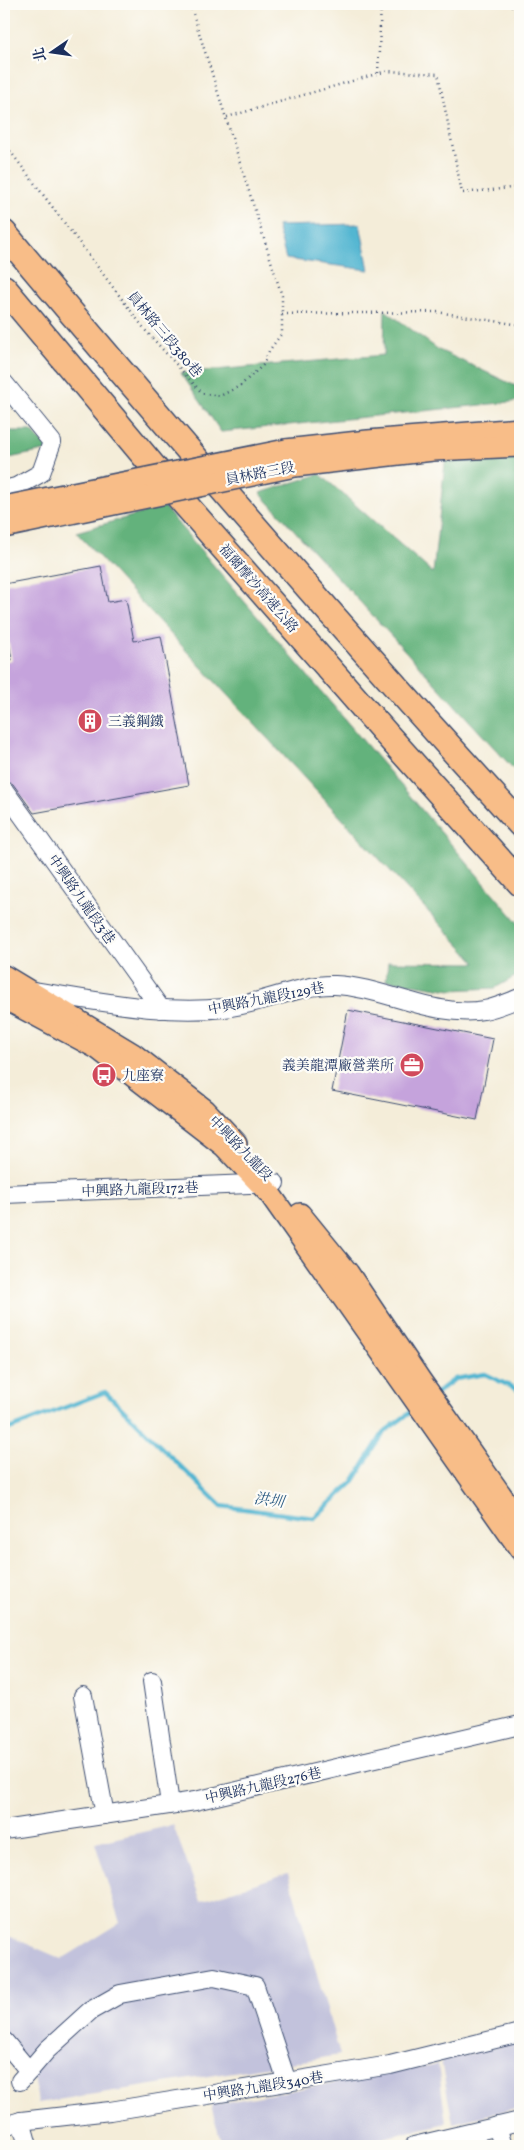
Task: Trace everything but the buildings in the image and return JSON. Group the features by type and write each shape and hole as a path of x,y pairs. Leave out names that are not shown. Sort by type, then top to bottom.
{"highway":[{"path":"4,233 130,383 442,739 520,824"},
{"name":"福爾摩沙高速公路","path":"4,288 178,496 520,883"}],"main road":[{"name":"員林路三段","path":"4,527 368,441 520,429"},
{"name":"員林路三段","path":"4,507 290,458 520,446"},
{"name":"中興路九龍段","path":"9,989 133,1054 205,1110 348,1273 414,1386 439,1420"},
{"path":"439,1420 520,1522"},
{"path":"439,1420 520,1549"}],"street":[{"path":"4,383 52,442 41,474 16,487 4,490"},
{"name":"中興路九龍段3巷","path":"4,790 161,1009"},
{"name":"中興路九龍段129巷","path":"9,989 191,1012 265,1001 306,989 334,985 364,989 450,1010 485,1010 520,998"},
{"name":"中興路九龍段172巷","path":"4,1194 268,1184"},
{"path":"152,1681 170,1804"},
{"path":"83,1696 105,1815"},
{"name":"中興路九龍段276巷","path":"4,1830 195,1801 520,1725"},
{"path":"4,2041 24,2076 47,2050 90,2012 120,1994 214,1977 256,1986 287,2082"},
{"name":"中興路九龍段340巷","path":"12,2124 390,2065 520,2032"},
{"path":"414,2146 520,2121"},
{"path":"12,2124 28,2146"},
{"path":"498,2126 503,2146"}],"path":[{"name":"員林路三段380巷","path":"4,144 146,331 202,393 220,396 240,386 263,364 269,351 282,333 282,296 190,4"},
{"path":"378,73 381,4"},
{"path":"506,4 520,11"},
{"path":"227,117 378,73 388,71 438,74 462,194 520,187"},
{"path":"282,314 437,312 520,325"}],"shaded area":[{"path":"173,1825 201,1901 288,1873 340,2055 38,2103 33,2069 4,2034 4,1934 62,1959 120,1923 95,1843"},
{"path":"520,2041 520,2107 453,2123 441,2061"},
{"path":"438,2064 446,2123 349,2146 222,2146 211,2105"}],"green space":[{"path":"385,310 439,350 520,388 520,401 221,432 181,373 384,355"},
{"path":"4,431 32,431 49,450 4,459"},
{"path":"520,447 520,776 260,493 320,474 433,573 446,454"},
{"path":"164,507 520,925 520,974 495,988 451,990 386,980 388,962 476,963 76,532"}],"water":[{"path":"360,224 369,270 286,259 277,226"}],"waterway":[{"name":"洪圳","path":"435,1394 455,1379 485,1374 520,1391"},
{"name":"洪圳","path":"4,1431 105,1392 221,1506 314,1518 353,1482 384,1432 415,1409"}],"place":[{"name":"三義鋼鐵","path":"90,721"},
{"name":"義美龍潭廠營業所","path":"412,1065"},
{"name":"九座寮","path":"104,1075"}]}
